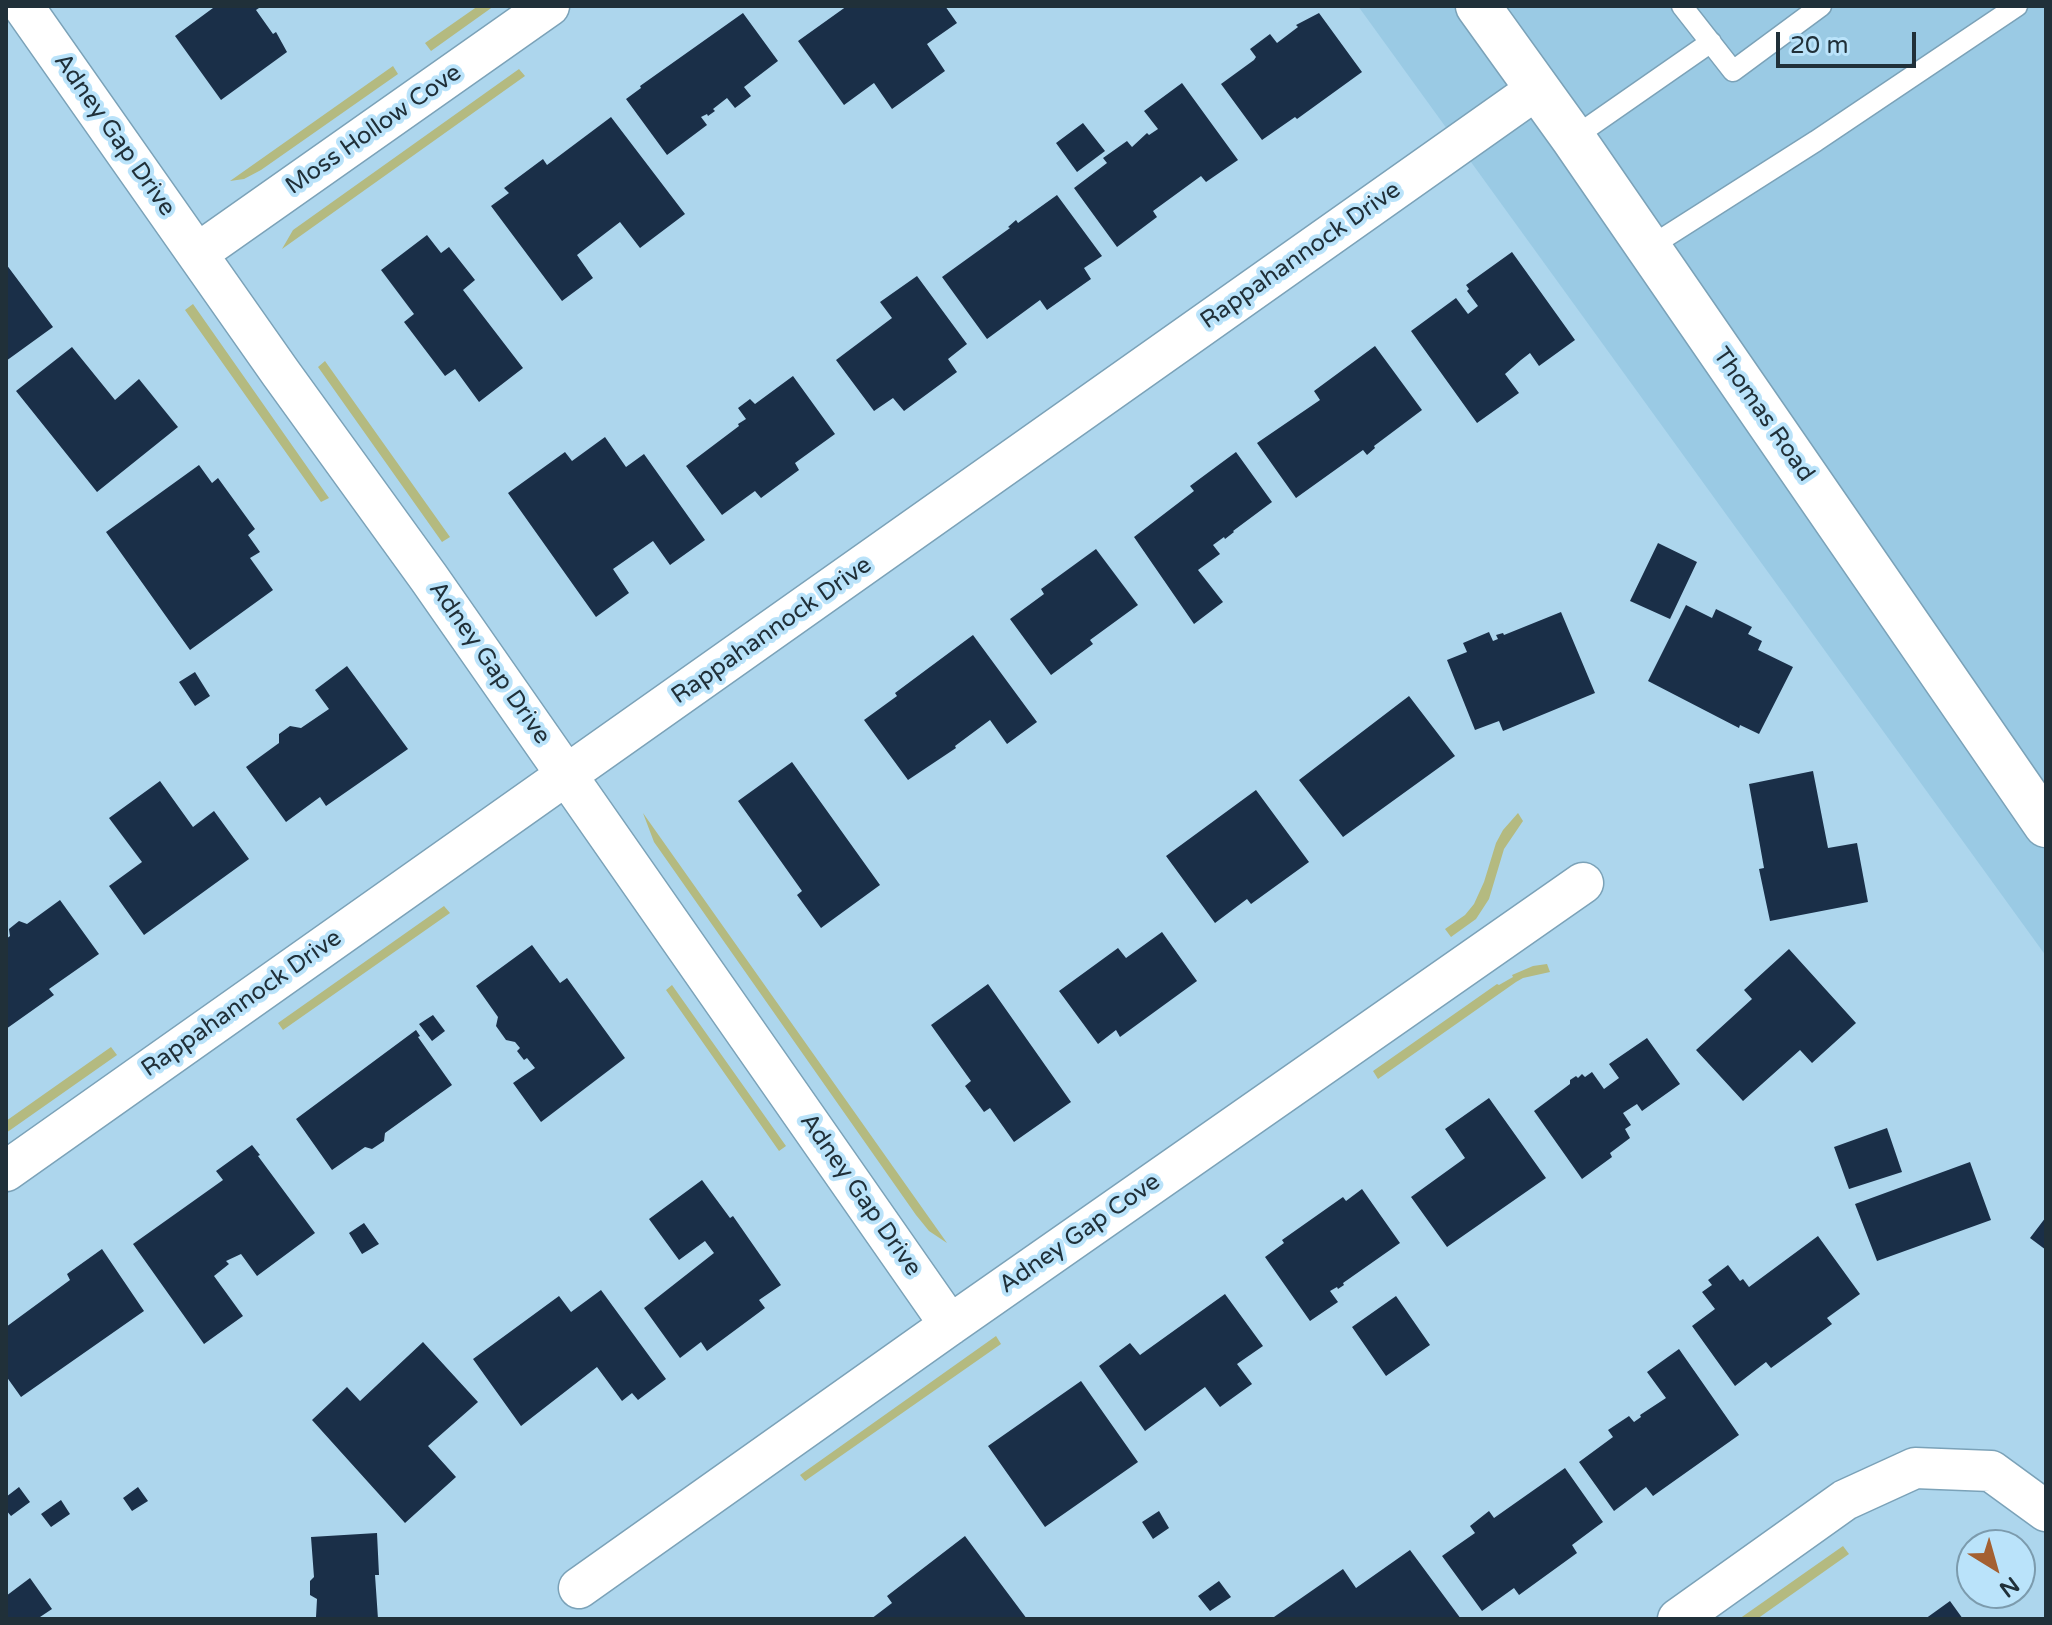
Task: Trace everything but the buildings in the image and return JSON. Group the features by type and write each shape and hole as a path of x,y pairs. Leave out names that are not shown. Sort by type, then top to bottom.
{"street":[{"name":"Adney Gap Drive","path":"23,6 567,775 950,1325"},
{"name":"Moss Hollow Cove","path":"198,253 549,6"},
{"name":"Thomas Road","path":"1478,6 1573,138 2046,825"},
{"name":"Rappahannock Drive","path":"6,1171 1537,89"},
{"name":"Adney Gap Cove","path":"579,1588 1583,883"},
{"path":"1678,1619 1845,1500 1915,1468 1991,1471 2046,1511"}],"lane":[{"path":"1682,6 1733,71 1821,6"},
{"path":"1648,248 1816,141 2017,6"},
{"path":"1573,138 1711,42"}],"shaded area":[{"path":"1358,6 2046,6 2046,956"}],"green space":[{"path":"478,6 494,6 431,51 425,43"},
{"path":"393,66 398,74 261,170 244,179 230,181"},
{"path":"519,69 525,76 282,249 293,230"},
{"path":"193,304 329,498 321,502 185,310"},
{"path":"325,361 450,537 442,542 318,367"},
{"path":"643,813 947,1243 929,1231 916,1215 654,842"},
{"path":"1518,813 1523,821 1504,849 1489,899 1476,919 1451,937 1445,929 1465,915 1474,904 1496,843"},
{"path":"444,906 450,913 283,1030 278,1023"},
{"path":"1547,964 1550,972 1516,982 1378,1079 1373,1071 1497,984 1533,966"},
{"path":"672,985 786,1146 779,1151 666,990"},
{"path":"111,1047 117,1055 6,1133 6,1121"},
{"path":"996,1336 1001,1344 805,1481 800,1475"},
{"path":"1843,1546 1849,1554 1757,1619 1739,1619"}]}
